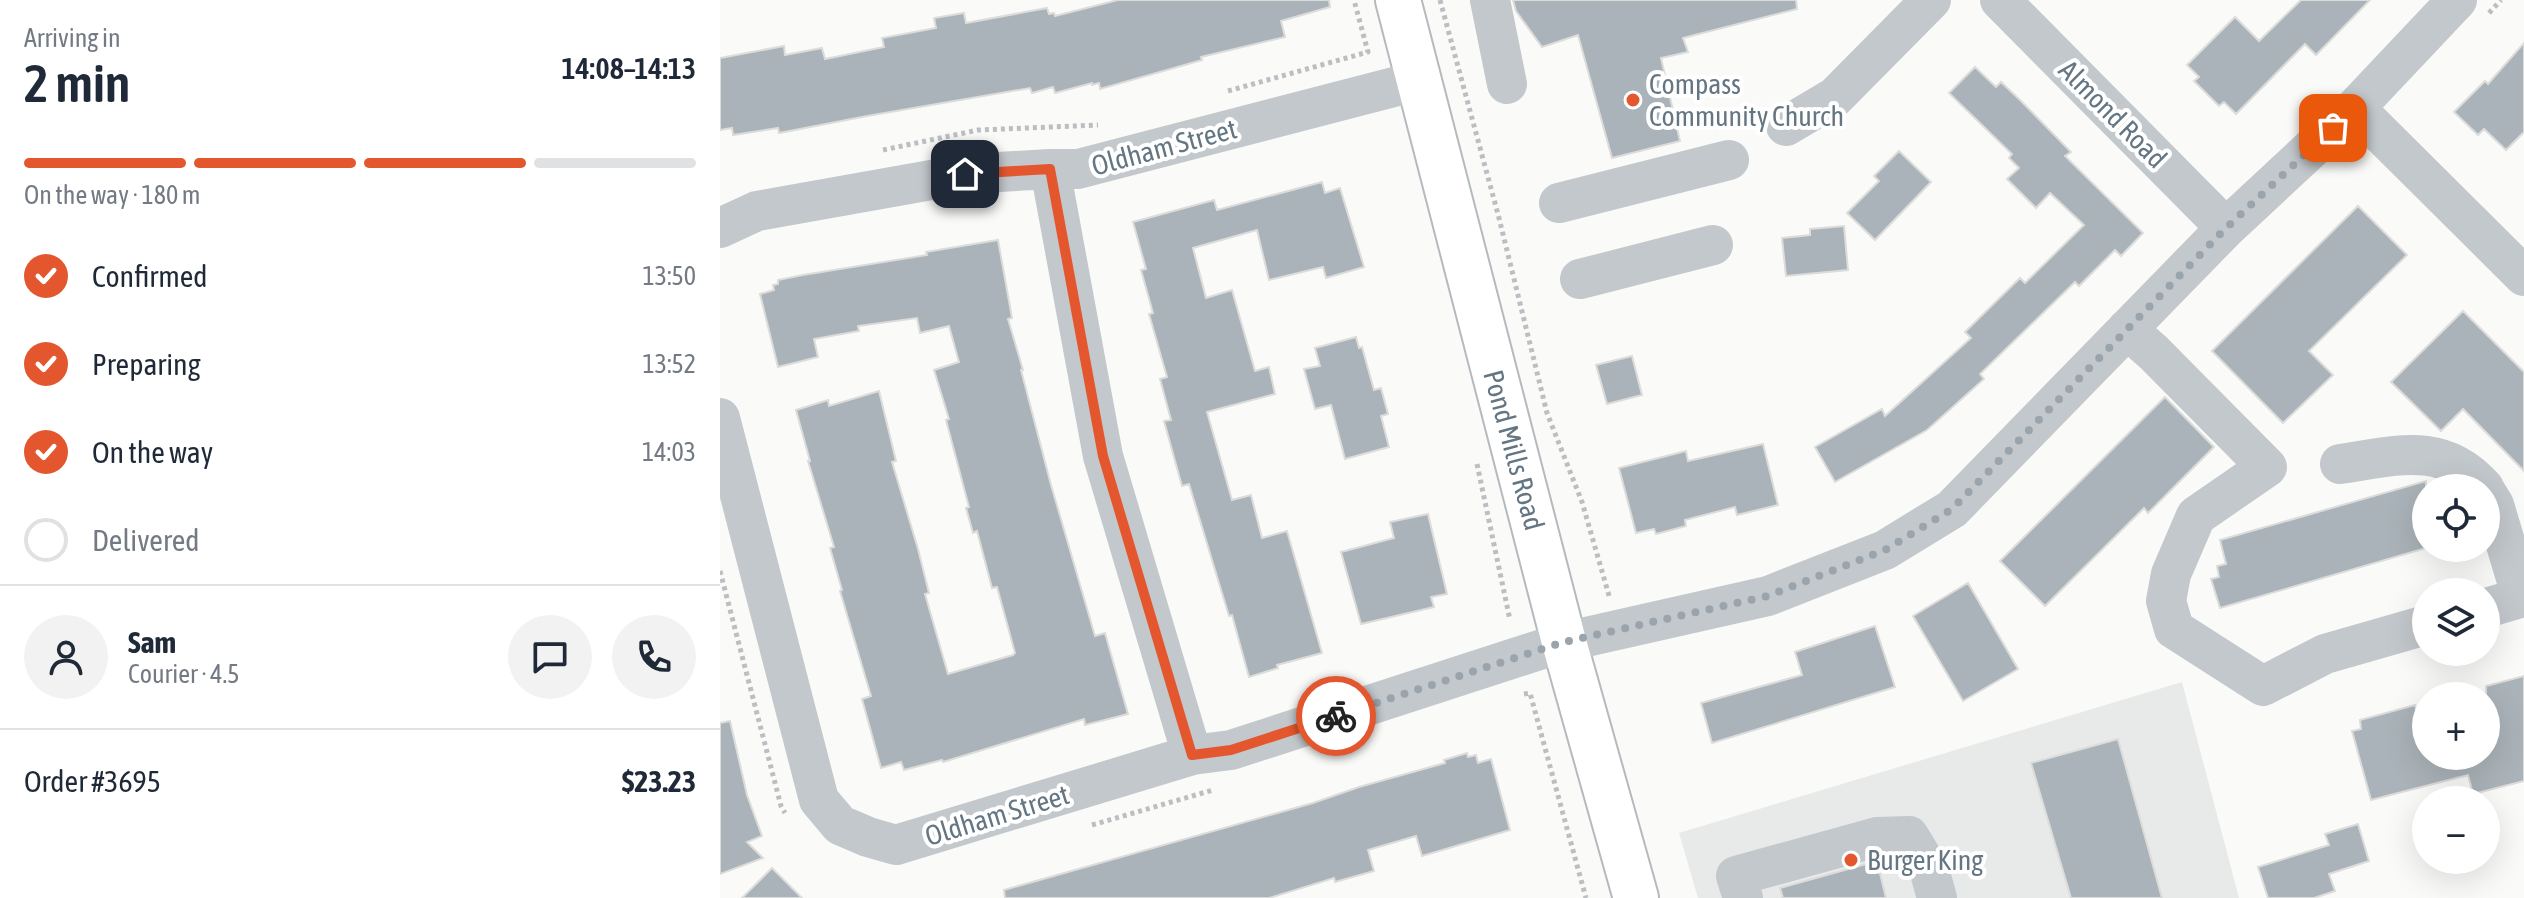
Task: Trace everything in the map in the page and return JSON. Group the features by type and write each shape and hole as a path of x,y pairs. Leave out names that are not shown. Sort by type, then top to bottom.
{"main road":[{"name":"Pond Mills Road","path":"1398,0 1564,642 1636,898"}],"street":[{"path":"1490,0 1507,84"},
{"path":"1786,126 1835,97 1931,0"},
{"name":"Almond Road","path":"2000,0 2226,228"},
{"name":"Oldham Street","path":"720,418 819,800 840,825 896,845 1192,755 1231,750 1564,642 1768,596 1885,550 1952,509 2226,228 2355,108 2457,0"},
{"name":"Oldham Street","path":"720,228 757,211 965,174 1078,169 1417,81"},
{"path":"2355,108 2524,276"},
{"path":"1559,203 1729,160"},
{"path":"1050,169 1103,456 1192,755"},
{"path":"1580,279 1713,245"},
{"path":"2127,329 2267,467 2196,516 2171,574 2166,601 2174,629 2263,686 2325,654 2412,629"},
{"path":"2340,464 2423,454 2448,460 2470,474"},
{"path":"2500,539 2511,601"},
{"path":"1743,898 1736,876 1877,837 1909,836 1929,869 1937,898"}],"path":[{"path":"1221,93 1368,52 1354,0"},
{"path":"1440,0 1499,218 1547,413 1582,502 1612,607"},
{"path":"876,151 978,130 1106,123"}],"shaded area":[{"path":"2182,682 2239,898 1698,898 1679,833"}],"building":[{"path":"1118,0 1329,0 1330,7 1281,21 1285,37 1201,57 1202,60 1100,89 1099,83 1055,93 1053,87 1032,93 1030,88 779,133 778,128 733,135 732,128 720,130 720,58 784,46 785,55 822,48 825,59 884,47 882,38 936,28 934,18 964,13 966,23 1047,8 1049,14 1054,13 1055,16"},
{"name":"Compass Community Church","path":"1513,0 1796,0 1797,9 1683,38 1688,52 1661,58 1680,141 1612,158 1578,35 1542,47 1516,11"},
{"path":"2301,0 2370,0 2316,55 2305,44 2236,114 2224,102 2219,106 2194,81 2199,77 2187,65 2235,17 2259,41"},
{"path":"2524,43 2524,132 2506,150 2484,129 2478,135 2454,112 2485,81 2488,84"},
{"path":"1975,67 1996,87 2001,82 2021,101 2071,152 2065,156 2143,233 2121,256 2115,250 2079,286 2075,282 1980,374 1984,379 1927,430 1835,482 1815,447 1882,409 1885,416 1971,338 1965,332 2020,278 2025,283 2084,225 2050,193 2036,208 2007,179 2019,168 2009,158 2012,154 1949,93"},
{"path":"1899,151 1931,182 1875,240 1847,213 1879,181 1874,176"},
{"path":"1322,182 1325,193 1340,188 1364,267 1326,278 1323,267 1269,280 1257,230 1193,248 1206,298 1232,290 1255,371 1269,367 1275,394 1207,412 1232,500 1251,495 1262,538 1287,531 1322,653 1277,665 1278,668 1249,677 1189,484 1182,486 1164,421 1171,420 1160,379 1167,377 1149,314 1153,313 1141,270 1146,269 1133,222 1214,200 1217,210"},
{"path":"2358,206 2407,255 2309,351 2333,375 2283,423 2212,351"},
{"path":"1844,226 1848,270 1786,276 1782,238 1810,235 1810,229"},
{"path":"998,240 1012,318 1008,319 1051,485 1095,636 1105,633 1128,714 1085,725 1084,719 943,762 904,770 901,762 881,768 862,699 871,696 840,591 830,548 834,547 796,410 828,400 829,406 879,391 896,461 892,462 918,549 929,593 925,594 948,674 1013,655 1015,653 997,587 992,588 977,531 973,533 966,508 969,507 946,420 949,419 934,370 959,362 949,326 920,333 917,318 858,326 859,331 814,339 818,357 778,367 760,294 774,290 773,285 778,284 778,280"},
{"path":"2463,311 2524,372 2524,471 2463,409 2441,431 2391,382"},
{"path":"1356,337 1359,348 1362,347 1374,390 1381,388 1388,414 1381,416 1389,447 1345,459 1331,405 1315,409 1304,369 1320,366 1315,348"},
{"path":"1632,356 1642,395 1607,404 1596,365"},
{"path":"2165,397 2214,447 2148,513 2144,508 2045,606 2000,561"},
{"path":"1763,444 1778,505 1737,515 1735,507 1685,520 1686,526 1656,534 1654,529 1636,533 1619,468 1686,451 1688,461"},
{"path":"2412,485 2412,552 2220,608 2211,579 2219,577 2217,566 2226,564 2220,540"},
{"path":"1428,514 1447,594 1431,597 1434,607 1361,624 1341,552 1394,538 1390,522"},
{"path":"1968,583 2018,669 1963,701 1913,616"},
{"path":"1875,626 1895,687 1712,743 1701,703 1802,675 1795,652"},
{"path":"2524,676 2524,781 2500,787 2471,786 2468,775 2425,786 2412,786 2412,789 2371,800 2352,731 2361,729 2360,720 2412,706 2412,770 2500,770 2500,682"},
{"path":"730,721 747,795 762,836 747,842 763,858 720,874 720,723"},
{"path":"2118,739 2162,898 2071,898 2031,763"},
{"path":"1467,753 1468,757 1476,755 1478,763 1491,759 1510,830 1422,856 1416,836 1368,850 1374,871 1335,882 1334,878 1269,898 1005,898 1004,890 1313,803 1445,763 1444,760"},
{"path":"2358,824 2369,861 2329,874 2335,891 2314,898 2268,898 2258,867 2329,845 2325,834"},
{"name":"Burger King","path":"1877,861 1886,898 1783,898 1780,888"},
{"path":"772,868 802,898 742,898"}],"way so far":[{"path":"1336,716 1564,642 1768,596 1885,550 1952,509 2226,228 2333,128"}],"place":[{"name":"Compass Community Church","path":"1633,100"},
{"name":"Burger King","path":"1851,860"}],"route":[{"path":"965,174 1050,169 1103,456 1192,755 1231,750 1336,716"}]}
